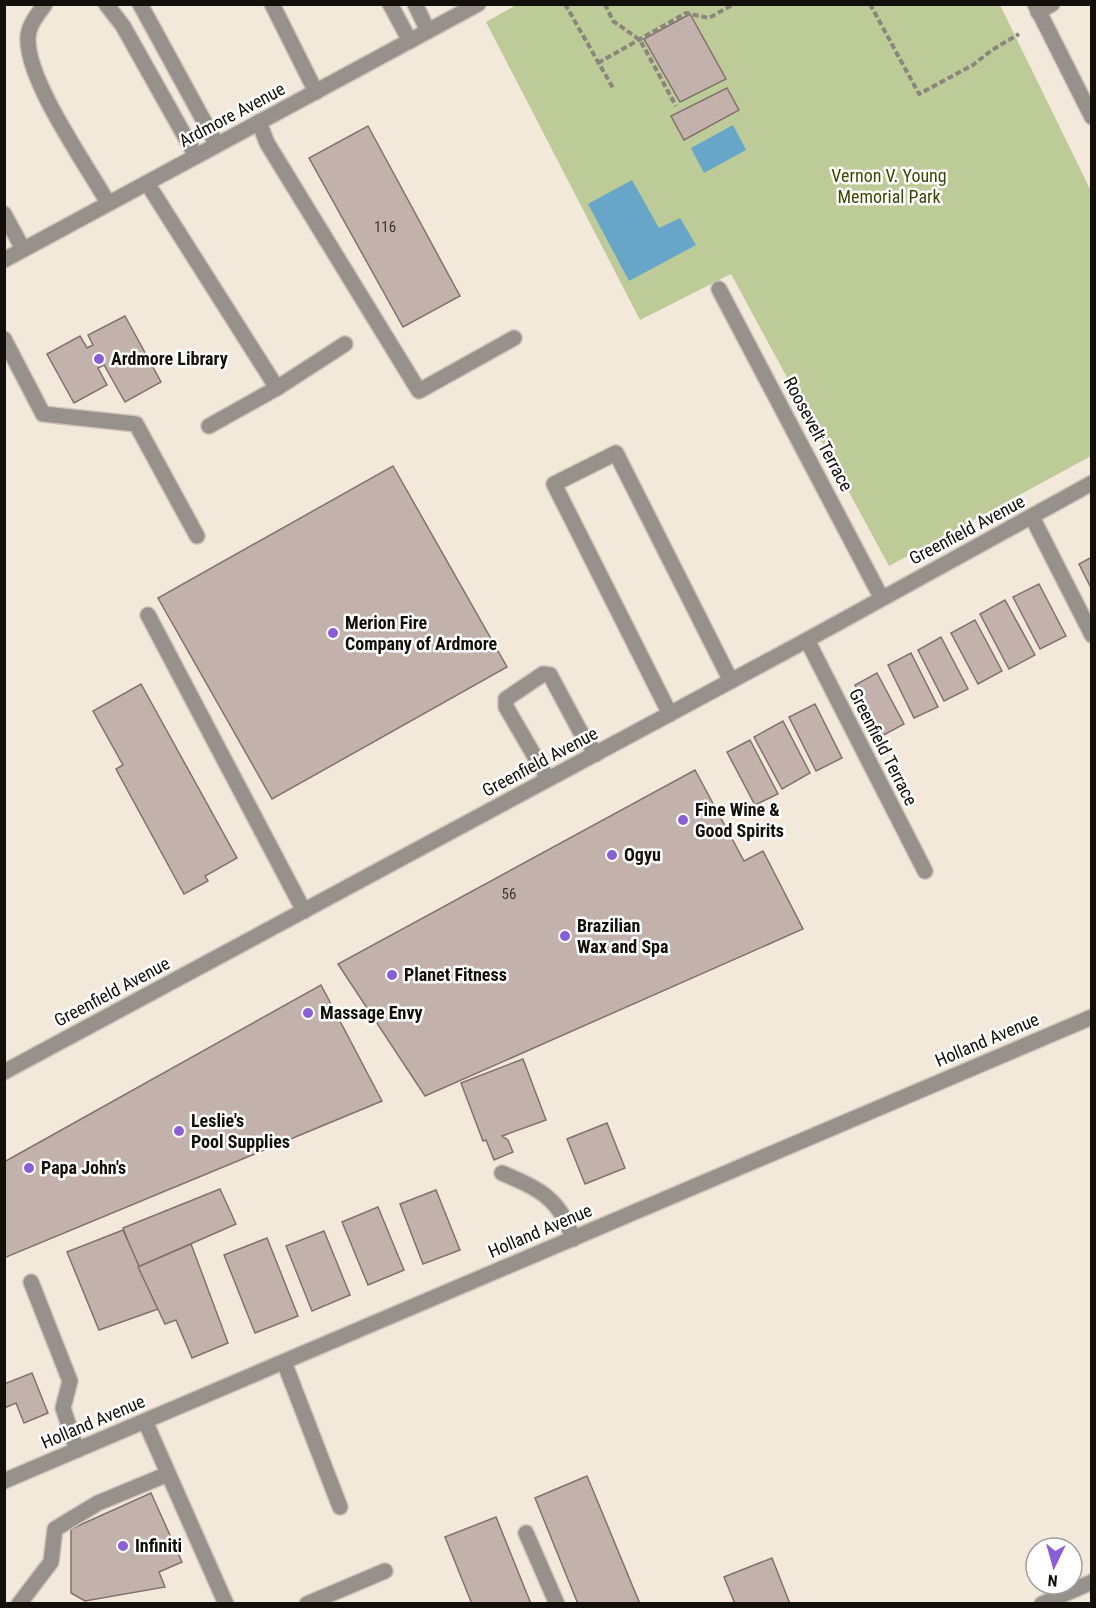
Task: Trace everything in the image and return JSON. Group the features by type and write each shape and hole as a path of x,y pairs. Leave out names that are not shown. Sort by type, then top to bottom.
{"street":[{"path":"45,4 31,23 28,40 32,65 48,99 108,203"},
{"path":"106,4 123,26 196,156"},
{"path":"140,4 217,145"},
{"path":"272,4 316,92"},
{"path":"390,4 410,41"},
{"path":"415,4 428,31"},
{"name":"Ardmore Avenue","path":"5,258 478,4"},
{"path":"1053,4 1037,8 1092,117"},
{"path":"259,122 267,143 419,391 513,338"},
{"path":"147,183 277,388"},
{"path":"4,214 23,249"},
{"name":"Roosevelt Terrace","path":"719,289 881,597"},
{"path":"4,339 43,414 136,424 197,536"},
{"path":"209,426 277,388 345,344"},
{"path":"670,714 554,484 616,453 731,681"},
{"name":"Greenfield Avenue","path":"4,1072 807,640 881,597 1032,518 1092,483"},
{"path":"1032,518 1092,635"},
{"path":"148,615 304,911"},
{"name":"Greenfield Terrace","path":"807,640 925,871"},
{"path":"548,779 506,707 507,699 543,674 550,675 580,731 596,754"},
{"name":"Holland Avenue","path":"4,1481 1092,1017"},
{"path":"502,1173 542,1190 566,1217 573,1239"},
{"path":"31,1282 70,1381 63,1408 76,1450"},
{"path":"284,1362 340,1507"},
{"path":"145,1421 226,1604"},
{"path":"19,1604 51,1562 55,1529 98,1503 168,1474"},
{"path":"526,1533 557,1604"},
{"path":"307,1604 385,1571"},
{"path":"1042,1604 1092,1582"}],"path":[{"path":"565,4 613,88"},
{"path":"605,4 613,21 640,40 676,106"},
{"path":"598,63 686,13 709,18 734,4"},
{"path":"870,4 919,94 973,65 992,50 1019,34"}],"green space":[{"name":"Vernon V. Young Memorial Park","path":"518,4 1000,5 1091,191 1091,456 889,566 731,274 640,320 486,22"}],"water":[{"path":"733,125 746,150 704,173 691,148"},
{"path":"632,180 659,228 680,218 696,245 629,281 588,204"}],"building":[{"path":"690,14 726,79 680,102 644,39"},
{"path":"727,88 739,110 684,140 671,116"},
{"path":"368,126 460,296 403,327 309,158"},
{"name":"Ardmore Library","path":"125,316 161,382 125,402 104,365 98,368 107,385 74,403 47,354 80,336 87,348 93,345 88,335"},
{"name":"Merion Fire Company of Ardmore","path":"393,466 507,667 272,799 158,598"},
{"path":"1092,557 1092,590 1079,564"},
{"path":"1039,584 1066,636 1040,649 1013,597"},
{"path":"1005,600 1035,655 1009,669 980,614"},
{"path":"975,620 1002,671 978,684 951,633"},
{"path":"941,637 968,689 944,701 918,650"},
{"path":"911,653 938,707 914,718 888,665"},
{"path":"877,673 904,724 882,736 855,685"},
{"path":"141,684 237,858 205,876 208,881 184,894 116,769 123,765 93,711"},
{"path":"815,704 842,758 816,771 789,717"},
{"path":"783,721 810,773 782,789 754,737"},
{"path":"750,740 778,794 755,805 727,752"},
{"path":"695,770 744,861 763,851 803,929 425,1096 338,964"},
{"path":"321,985 382,1101 4,1258 4,1162"},
{"path":"523,1059 546,1120 502,1136 508,1140 513,1152 494,1160 486,1140 483,1141 461,1083"},
{"path":"607,1123 625,1168 585,1184 567,1139"},
{"path":"220,1189 236,1224 138,1267 123,1228"},
{"path":"436,1190 460,1250 423,1264 400,1204"},
{"path":"378,1207 404,1270 368,1285 342,1222"},
{"path":"123,1230 158,1309 99,1330 67,1252"},
{"path":"324,1231 350,1295 312,1311 286,1246"},
{"path":"267,1238 298,1316 255,1333 224,1255"},
{"path":"191,1244 228,1343 192,1358 176,1320 165,1324 138,1267"},
{"path":"32,1373 48,1413 24,1423 16,1403 4,1408 4,1384"},
{"path":"587,1476 640,1604 578,1604 535,1498"},
{"name":"Infiniti","path":"151,1493 182,1562 159,1572 165,1587 85,1601 71,1593 71,1529"},
{"path":"496,1517 531,1604 472,1604 445,1537"},
{"path":"772,1558 790,1604 735,1604 724,1577"}],"place":[{"name":"Ardmore Library","path":"99,359"},
{"name":"Merion Fire Company of Ardmore","path":"333,633"},
{"name":"Fine Wine & Good Spirits","path":"683,820"},
{"name":"Ogyu","path":"612,855"},
{"name":"Brazilian Wax and Spa","path":"565,936"},
{"name":"Planet Fitness","path":"392,975"},
{"name":"Massage Envy","path":"308,1013"},
{"name":"Leslie's Pool Supplies","path":"179,1131"},
{"name":"Papa John's","path":"29,1168"},
{"name":"Infiniti","path":"123,1546"}]}
